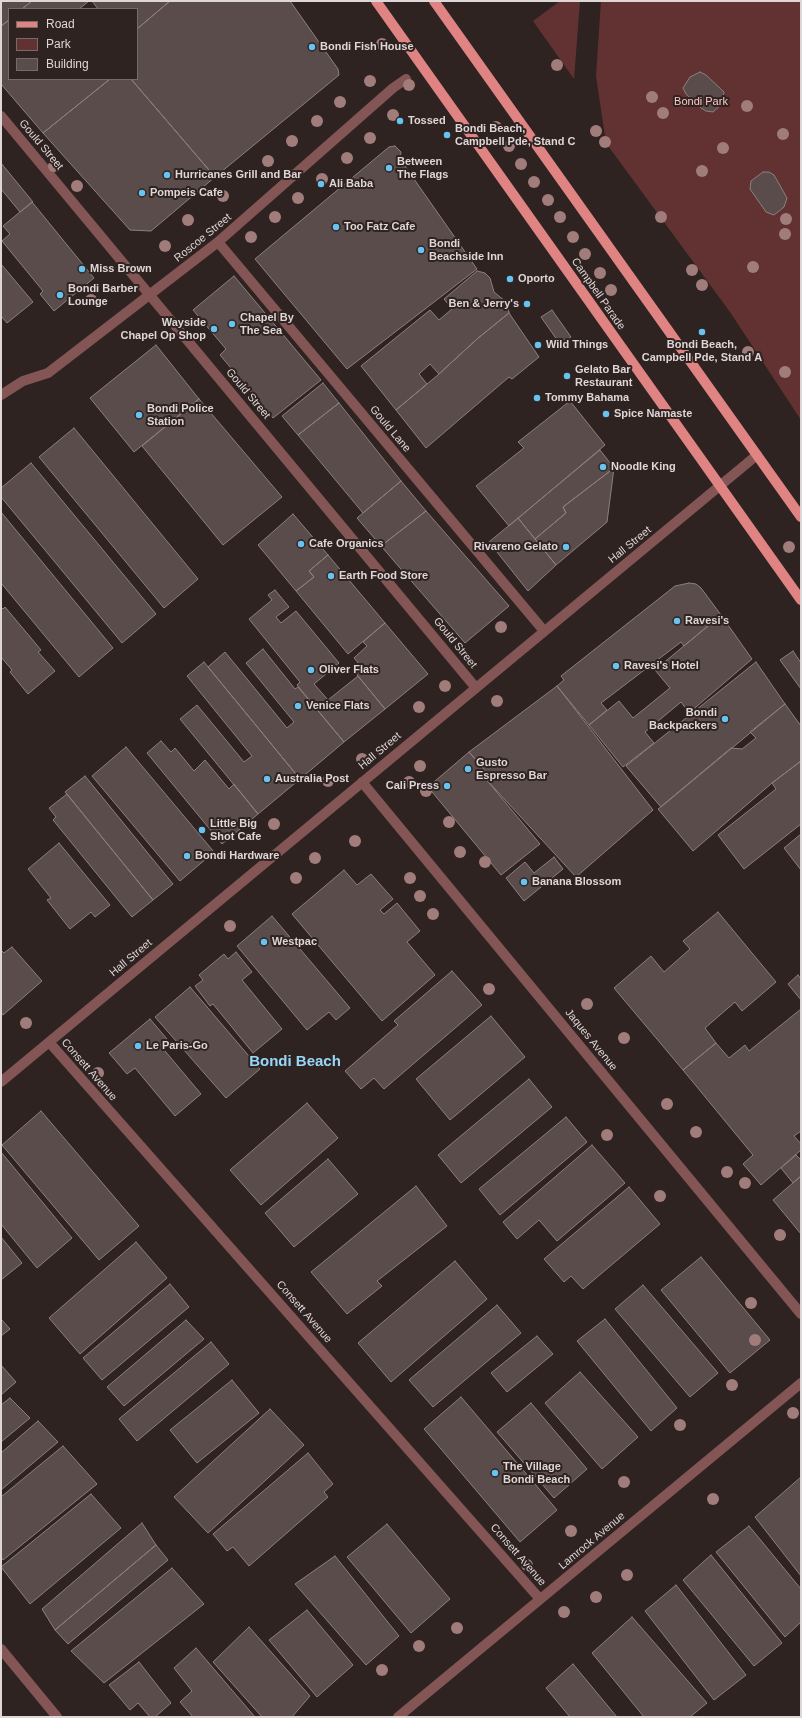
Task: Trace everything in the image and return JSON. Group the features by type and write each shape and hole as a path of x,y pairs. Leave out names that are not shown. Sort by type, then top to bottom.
{"main road":[{"name":"Campbell Parade","path":"376,1 801,600"},
{"path":"434,1 801,518"}],"street":[{"name":"Roscoe Street","path":"1,395 23,381 48,372 218,242 393,88 406,79"},
{"name":"Gould Street","path":"1,116 476,688"},
{"name":"Gould Lane","path":"218,242 544,631"},
{"name":"Hall Street","path":"1,1082 757,455"},
{"name":"Jaques Avenue","path":"362,782 801,1314"},
{"name":"Consett Avenue","path":"49,1042 540,1598"},
{"name":"Lamrock Avenue","path":"398,1717 801,1383"},
{"path":"1,1649 57,1717"}],"green space":[{"path":"560,1 580,1 574,79 533,21"},
{"name":"Bondi Park","path":"601,1 801,1 801,420 730,312 606,143 596,76"}],"building":[{"path":"1,1 32,1 23,8 8,8 8,21 1,26"},
{"path":"32,1 89,1 80,8 23,8"},
{"path":"92,1 170,1 138,28 138,8 97,8"},
{"path":"170,1 290,1 338,69 339,75 215,177 132,80 138,80 138,28"},
{"path":"8,21 8,80 109,80 43,133 1,84 1,26"},
{"path":"700,72 706,75 724,92 722,104 713,112 706,111 701,108 686,94 683,88 690,77"},
{"path":"109,80 132,80 215,177 151,231 130,230 43,133"},
{"path":"395,146 401,152 400,159 477,269 347,369 255,259 389,147"},
{"path":"1,163 33,202 20,212 1,189"},
{"path":"763,172 769,172 774,175 787,198 784,207 774,215 766,212 750,189 751,181"},
{"path":"32,202 94,278 54,311 40,294 43,291 2,241 10,234 3,226"},
{"path":"1,264 33,302 7,323 1,316"},
{"path":"477,271 485,273 490,278 494,292 505,301 508,306 509,313 477,339 439,374 430,364 419,374 427,384 396,410 361,366 430,310 439,320 452,309 444,299"},
{"path":"234,276 321,380 273,418 220,355 226,349 193,310"},
{"path":"552,310 571,337 560,344 541,317"},
{"path":"509,313 539,357 512,379 509,377 426,448 396,410"},
{"path":"156,345 199,399 134,452 90,398"},
{"path":"323,383 339,403 298,435 282,416"},
{"path":"199,399 282,497 223,545 142,446"},
{"path":"570,401 605,445 509,526 476,486 524,448 518,442"},
{"path":"339,403 401,481 363,513 298,435"},
{"path":"74,428 198,579 164,608 39,457"},
{"path":"600,450 614,468 563,507 566,513 535,539 518,518"},
{"path":"31,463 156,614 122,643 1,497 1,488"},
{"path":"614,468 607,522 556,565 535,539 566,513 563,507"},
{"path":"401,481 426,511 381,546 357,518"},
{"path":"426,511 509,606 465,643 381,546"},
{"path":"1,512 113,648 79,677 1,583"},
{"path":"293,514 328,555 309,571 314,577 296,591 258,545"},
{"path":"518,518 556,565 528,591 489,542"},
{"path":"328,555 385,623 348,654 296,591 314,577 309,571"},
{"path":"689,583 696,584 701,588 721,615 684,646 681,642 601,703 607,710 589,725 557,686 564,680 561,676 675,586"},
{"name":"Oliver Flats","path":"275,590 289,607 276,617 281,623 296,611 339,663 314,684 328,700 358,676 385,709 344,742 297,685 300,682 249,619 272,600 268,595"},
{"path":"1,607 3,609 5,607 41,650 38,652 55,671 28,694 10,672 12,670 1,657"},
{"path":"721,615 752,659 689,713 681,702 645,732 654,743 623,767 589,725 619,701 633,718 670,688 655,670"},
{"path":"385,623 428,674 385,709 353,670 360,665 354,658 367,646 363,642"},
{"name":"Venice Flats","path":"263,649 295,689 298,687 344,742 300,779 208,667 225,652 287,728 294,722 246,663"},
{"path":"793,651 801,663 801,689 780,660"},
{"path":"204,662 300,779 258,814 180,719 197,705 244,762 252,756 187,676"},
{"path":"756,662 785,704 661,807 626,766"},
{"path":"557,686 653,810 576,877 485,778 484,769 469,752"},
{"path":"785,704 801,726 801,761 772,783 693,851 658,809 731,748 742,749 756,738 750,732"},
{"path":"161,741 171,752 175,748 194,771 205,760 229,789 234,784 258,814 222,844 147,753"},
{"path":"126,747 214,852 180,881 92,776"},
{"path":"469,752 484,769 485,778 540,844 501,875 428,787"},
{"path":"801,761 801,824 744,869 718,835 776,789 772,783"},
{"path":"85,776 173,884 153,900 65,792"},
{"path":"67,794 153,900 132,917 53,820 56,817 49,808"},
{"path":"801,834 801,870 784,848"},
{"path":"59,843 110,905 95,917 91,912 70,929 47,900 51,898 28,869"},
{"path":"554,857 563,869 524,901 506,878 525,862 534,873"},
{"path":"344,870 357,885 371,874 393,899 380,910 384,914 397,903 420,931 407,942 435,975 382,1021 292,914"},
{"path":"718,912 776,982 742,1011 735,1002 705,1028 716,1043 683,1070 614,988 651,956 664,972 690,949 683,941"},
{"path":"272,916 350,1008 336,1020 329,1012 307,1030 237,946"},
{"path":"12,947 42,981 3,1015 1,1012 1,950 4,953"},
{"path":"236,952 252,972 242,980 282,1029 253,1053 213,1004 210,1006 195,986 203,980 199,975 224,954 228,959"},
{"path":"452,971 482,1005 384,1089 374,1078 361,1089 345,1071 398,1025 394,1021"},
{"path":"798,975 801,979 801,1000 788,984"},
{"path":"190,987 260,1069 226,1098 155,1017"},
{"path":"801,1009 801,1131 794,1136 801,1144 801,1150 761,1185 743,1164 753,1155 683,1070 716,1043 729,1058 745,1045 749,1051"},
{"path":"491,1016 525,1057 450,1120 416,1079"},
{"path":"150,1019 167,1039 160,1045 201,1094 175,1116 135,1068 127,1074 109,1053"},
{"path":"529,1079 552,1107 461,1183 438,1155"},
{"path":"307,1103 338,1138 261,1205 230,1170"},
{"path":"41,1111 139,1226 99,1260 2,1145"},
{"path":"566,1117 587,1142 500,1215 479,1189"},
{"path":"592,1145 625,1183 557,1241 539,1220 517,1239 503,1222"},
{"path":"1,1152 72,1238 37,1268 1,1224"},
{"path":"796,1155 801,1160 801,1176 793,1183 781,1168"},
{"path":"328,1159 358,1194 294,1247 265,1213"},
{"path":"801,1176 801,1234 773,1200"},
{"path":"416,1186 447,1226 377,1281 382,1286 347,1314 311,1272"},
{"path":"629,1187 660,1224 583,1289 571,1276 564,1282 544,1259"},
{"path":"1,1237 22,1263 1,1280"},
{"path":"136,1242 167,1278 80,1354 49,1318"},
{"path":"701,1257 770,1340 730,1373 661,1290"},
{"path":"455,1261 487,1299 391,1382 358,1343"},
{"path":"170,1284 189,1307 102,1380 83,1358"},
{"path":"643,1285 718,1373 690,1397 615,1309"},
{"path":"497,1305 521,1333 433,1407 409,1380"},
{"path":"1,1319 10,1329 1,1336"},
{"path":"605,1319 677,1408 651,1431 577,1341"},
{"path":"186,1320 204,1339 124,1406 107,1387"},
{"path":"537,1336 553,1354 507,1392 491,1373"},
{"path":"211,1342 229,1364 137,1441 119,1419"},
{"path":"1,1365 16,1382 1,1395"},
{"path":"580,1372 638,1437 602,1469 545,1403"},
{"path":"232,1380 259,1413 197,1463 170,1430"},
{"path":"461,1397 557,1510 520,1542 424,1429"},
{"path":"10,1398 30,1418 1,1442 1,1405"},
{"path":"531,1403 587,1469 554,1498 497,1432"},
{"path":"270,1409 304,1445 208,1533 174,1497"},
{"path":"38,1421 58,1442 1,1490 1,1453"},
{"path":"63,1446 97,1484 3,1560 1,1557 1,1497"},
{"path":"308,1453 333,1484 324,1492 328,1497 249,1566 233,1547 227,1551 213,1534"},
{"path":"801,1477 801,1576 755,1517"},
{"path":"91,1494 121,1528 30,1604 1,1567"},
{"path":"142,1523 156,1545 55,1630 42,1609"},
{"path":"387,1524 450,1599 411,1633 347,1557"},
{"path":"749,1526 801,1589 801,1622 785,1637 716,1552"},
{"path":"156,1545 168,1560 68,1644 55,1630"},
{"path":"711,1555 782,1643 754,1666 683,1580"},
{"path":"335,1556 399,1636 366,1665 295,1584"},
{"path":"172,1568 204,1604 104,1683 71,1651"},
{"path":"676,1585 746,1675 714,1700 645,1611"},
{"path":"307,1610 353,1665 317,1697 269,1640"},
{"path":"632,1617 707,1703 690,1717 644,1717 592,1653"},
{"path":"249,1627 310,1696 292,1717 262,1717 213,1662"},
{"path":"196,1648 255,1717 193,1717 180,1702 192,1691 174,1668"},
{"path":"139,1662 171,1703 155,1717 150,1717 138,1703 130,1710 109,1685"},
{"path":"573,1664 617,1717 570,1717 546,1688"}],"place":[{"name":"Bondi Fish House","path":"312,47"},
{"name":"Tossed","path":"400,121"},
{"name":"Bondi Beach, Campbell Pde, Stand C","path":"447,135"},
{"name":"Between The Flags","path":"389,168"},
{"name":"Hurricanes Grill and Bar","path":"167,175"},
{"name":"Ali Baba","path":"321,184"},
{"name":"Pompeis Cafe","path":"142,193"},
{"name":"Too Fatz Cafe","path":"336,227"},
{"name":"Bondi Beachside Inn","path":"421,250"},
{"name":"Miss Brown","path":"82,269"},
{"name":"Oporto","path":"510,279"},
{"name":"Bondi Barber Lounge","path":"60,295"},
{"name":"Ben & Jerry's","path":"527,304"},
{"name":"Chapel By The Sea","path":"232,324"},
{"name":"Wayside Chapel Op Shop","path":"214,329"},
{"name":"Bondi Beach, Campbell Pde, Stand A","path":"702,332"},
{"name":"Wild Things","path":"538,345"},
{"name":"Gelato Bar Restaurant","path":"567,376"},
{"name":"Tommy Bahama","path":"537,398"},
{"name":"Spice Namaste","path":"606,414"},
{"name":"Bondi Police Station","path":"139,415"},
{"name":"Noodle King","path":"603,467"},
{"name":"Cafe Organics","path":"301,544"},
{"name":"Rivareno Gelato","path":"566,547"},
{"name":"Earth Food Store","path":"331,576"},
{"name":"Ravesi's","path":"677,621"},
{"name":"Ravesi's Hotel","path":"616,666"},
{"name":"Oliver Flats","path":"311,670"},
{"name":"Venice Flats","path":"298,706"},
{"name":"Bondi Backpackers","path":"725,719"},
{"name":"Gusto Espresso Bar","path":"468,769"},
{"name":"Australia Post","path":"267,779"},
{"name":"Cali Press","path":"447,786"},
{"name":"Little Big Shot Cafe","path":"202,830"},
{"name":"Bondi Hardware","path":"187,856"},
{"name":"Banana Blossom","path":"524,882"},
{"name":"Westpac","path":"264,942"},
{"name":"Le Paris-Go","path":"138,1046"},
{"name":"The Village Bondi Beach","path":"495,1473"}],"district":[{"name":"Bondi Beach","path":"295,1062"}]}
